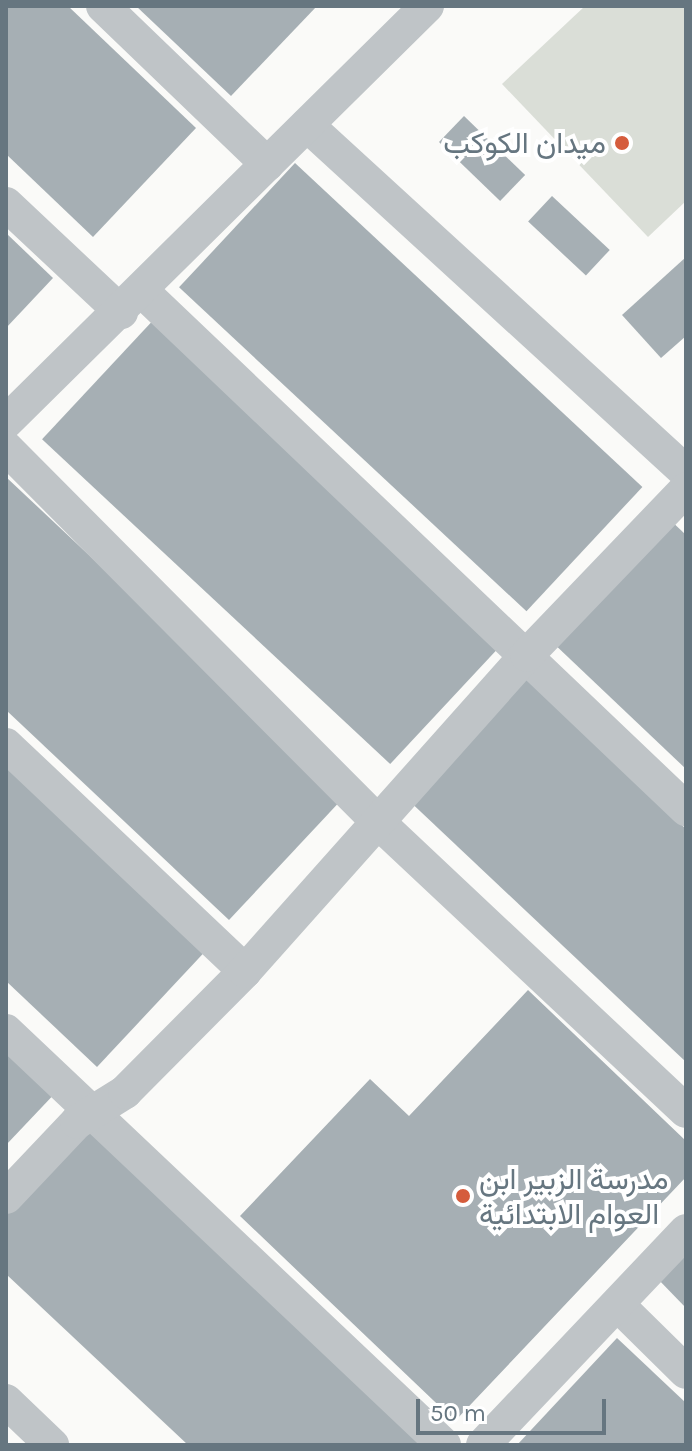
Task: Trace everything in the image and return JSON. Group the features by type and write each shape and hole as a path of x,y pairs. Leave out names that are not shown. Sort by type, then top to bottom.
{"street":[{"path":"103,6 267,164"},
{"path":"6,422 307,125 411,11"},
{"path":"307,125 686,472"},
{"path":"6,204 131,301 527,655 686,809"},
{"path":"6,448 378,822 686,1111"},
{"path":"6,1197 93,1113 125,1092 245,971 527,655 686,489"},
{"path":"6,745 245,971"},
{"path":"6,1031 444,1445"},
{"path":"483,1445 686,1231"},
{"path":"618,1305 686,1372"},
{"path":"6,1401 52,1445"}],"shaded area":[{"name":"ميدان الكوكب","path":"585,6 686,6 686,201 648,237 502,84"}],"building":[{"path":"6,6 68,6 196,128 93,237 6,154"},
{"path":"136,6 317,6 231,96"},
{"path":"464,116 525,175 500,201 439,142"},
{"path":"295,163 642,487 526,611 179,287"},
{"path":"552,196 610,250 586,275 528,222"},
{"path":"6,233 53,278 6,328"},
{"path":"686,257 686,336 661,358 622,315"},
{"path":"158,315 506,640 390,764 42,439"},
{"path":"6,477 345,796 229,920 6,710"},
{"path":"666,516 686,535 686,769 550,640"},
{"path":"519,671 686,829 686,1062 403,795"},
{"path":"6,748 213,943 97,1067 6,981"},
{"name":"مدرسة الزبير ابن العوام الابتدائية","path":"528,990 686,1141 686,1177 455,1421 240,1216 370,1079 409,1116"},
{"path":"6,1037 60,1088 6,1145"},
{"path":"88,1118 435,1445 188,1445 6,1274 6,1204"},
{"path":"686,1248 686,1308 656,1277"},
{"path":"617,1338 686,1403 686,1445 517,1445"}],"place":[{"name":"ميدان الكوكب","path":"622,143"},
{"name":"مدرسة الزبير ابن العوام الابتدائية","path":"463,1196"}]}
